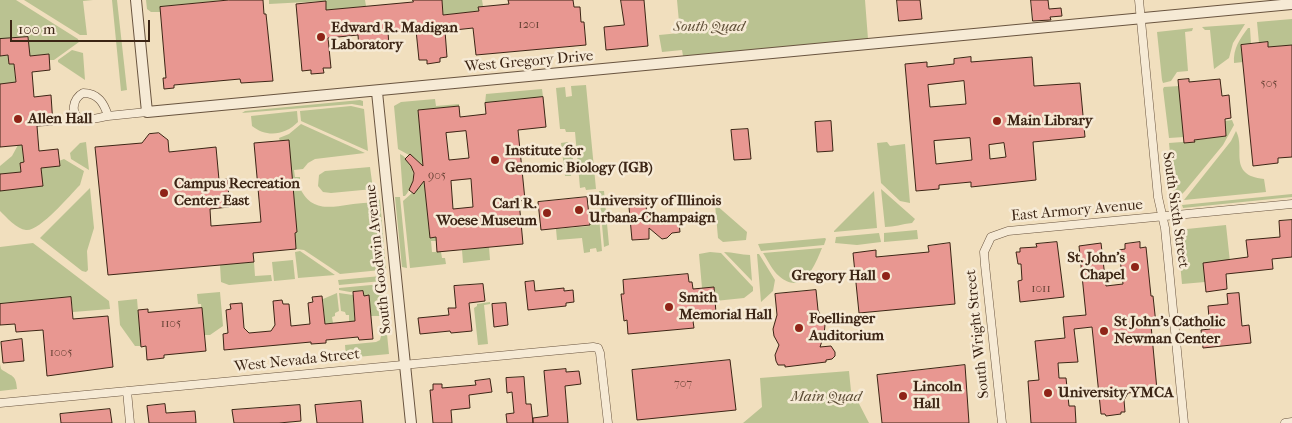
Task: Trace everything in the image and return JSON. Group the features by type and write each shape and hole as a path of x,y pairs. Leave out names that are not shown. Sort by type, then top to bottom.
{"street":[{"path":"136,0 148,112"},
{"name":"South Sixth Street","path":"1139,0 1158,197 1165,228 1184,423"},
{"name":"West Gregory Drive","path":"108,116 106,108 95,95 83,94 75,99 74,111 81,118 87,119 1292,4"},
{"name":"South Goodwin Avenue","path":"377,92 411,423"},
{"name":"East Armory Avenue","path":"988,242 995,235 1008,231 1292,204"},
{"name":"South Wright Street","path":"988,242 984,252 985,265 1002,423"},
{"name":"West Nevada Street","path":"0,403 596,347 600,353 608,423"},
{"path":"127,391 130,423"},
{"path":"1285,423 1292,422"}],"green space":[{"path":"0,0 16,0 78,39 79,42 54,60 49,60 48,54 30,56 28,37 0,39"},
{"path":"24,0 93,0 83,1 87,35 80,35"},
{"path":"112,0 117,0 127,90 121,91"},
{"path":"146,0 225,0 160,7 160,12 151,12 147,9"},
{"path":"269,0 365,0 366,6 326,10 325,1 269,4"},
{"path":"442,0 482,0 483,6 478,7 479,11 443,15"},
{"name":"South Quad","path":"677,0 865,0 868,39 683,56 682,50 662,52 659,35 680,33"},
{"path":"1292,19 1292,45 1268,47 1267,42 1259,43 1257,22"},
{"path":"1245,24 1233,43 1229,58 1214,69 1210,30 1205,30 1202,27"},
{"path":"1193,28 1192,31 1185,32 1188,71 1177,72 1171,81 1163,83 1157,32"},
{"path":"1248,28 1250,28 1251,44 1241,45 1243,62 1234,63 1236,48"},
{"path":"72,50 83,53 85,80 58,62 58,60"},
{"path":"8,55 14,64 16,87 0,84 0,56"},
{"path":"586,85 596,189 586,190 585,187 580,188 575,132 566,132 565,129 560,129 556,88 565,87 566,97 572,96 571,86"},
{"path":"1179,86 1184,137 1169,138 1163,89 1164,87"},
{"path":"542,89 543,97 485,103 486,94"},
{"path":"435,99 436,106 459,104 459,106 418,110 423,166 410,154 398,149 394,106 401,102"},
{"path":"363,101 363,106 352,104 242,113 245,111"},
{"path":"351,106 364,109 368,151 301,121 300,111"},
{"path":"297,111 298,122 282,132 264,132 252,126 251,116"},
{"path":"1232,120 1234,125 1223,145 1182,194 1174,194 1169,143 1226,136 1225,121"},
{"path":"301,124 365,153 315,159 303,169 294,170 295,177 300,177 300,181 299,179 292,180 289,140 280,141 279,138 289,134"},
{"path":"1236,131 1239,138 1242,167 1245,172 1253,177 1264,179 1266,192 1184,200 1231,141"},
{"path":"22,142 24,162 20,163 21,172 0,174 0,166 12,156 18,145"},
{"path":"86,142 89,170 71,159 70,153 80,143"},
{"path":"568,142 573,158 573,167 571,176 565,176 561,143"},
{"path":"887,142 890,146 905,144 910,203 900,201 881,183 877,143"},
{"path":"400,154 410,163 413,174 411,186 405,196 403,196"},
{"path":"64,159 84,171 80,185 39,225 32,229 23,229 15,225 0,211 0,191 42,186 41,168"},
{"path":"370,167 373,189 331,193 323,192 318,186 319,175 325,171"},
{"path":"424,180 430,238 436,237 436,241 431,241 432,252 441,252 446,264 410,268 403,201 412,193 414,194"},
{"path":"90,188 94,228 87,251 88,270 86,272 82,271 40,238"},
{"path":"300,188 306,198 314,204 323,206 332,207 374,203 381,270 340,274 304,250 296,249 295,233 297,232 293,191 300,190"},
{"path":"881,189 915,219 912,223 885,227"},
{"path":"599,191 604,191 609,245 604,247"},
{"path":"874,191 877,228 834,232 834,231"},
{"path":"1292,194 1292,197 1183,208 1182,205"},
{"path":"376,197 380,200 386,270 384,271"},
{"path":"395,197 400,197 407,268 402,267"},
{"path":"715,204 747,232 746,240 723,242 718,238"},
{"path":"599,217 602,251 597,252 596,248 584,253 582,238 557,240 556,229 590,226 589,218"},
{"path":"1226,225 1230,262 1205,282 1182,284 1177,230"},
{"path":"917,230 918,239 884,242 884,233"},
{"path":"879,233 881,242 857,245 835,243 836,237"},
{"path":"825,238 824,245 761,251 758,244"},
{"path":"33,243 109,301 110,309 73,312 71,297 0,304 0,247"},
{"path":"489,247 490,260 463,263 462,250"},
{"path":"822,248 812,270 801,281 795,283 787,282 779,276 763,253"},
{"path":"300,251 335,275 298,278 295,252"},
{"path":"724,252 750,255 752,281"},
{"path":"721,253 753,287 753,291 744,298 715,301 714,287 702,288 699,254"},
{"path":"757,254 759,254 775,280 773,291 761,302"},
{"path":"293,260 295,279 274,281 272,262"},
{"path":"254,262 255,276 271,275 272,281 229,285 221,282 220,265"},
{"path":"381,276 382,281 339,285 338,280"},
{"path":"382,284 389,354 346,358 345,345 376,342 384,335 382,316 371,316 369,296 364,296 363,291 350,292 339,290 339,288"},
{"path":"220,292 223,326 210,335 204,335 201,304 198,304 197,294"},
{"path":"337,293 339,311 332,317 333,323 325,324 323,299"},
{"path":"339,293 353,295 355,321 349,322 349,315 341,311"},
{"path":"137,299 141,346 135,346 120,325 118,301"},
{"path":"490,302 490,304 484,305 488,344 478,345 474,308 477,304"},
{"path":"0,364 1,369 14,378 17,389 0,391"},
{"name":"Main Quad","path":"849,371 851,391 869,423 743,423 762,407 760,378"}],"building":[{"path":"229,0 263,0 273,81 241,83 240,79 174,85 174,88 164,89 163,78 166,78 160,7"},
{"path":"413,0 442,0 443,15 479,11 478,7 509,4 508,0 573,0 574,7 580,7 581,22 584,22 586,45 476,55 473,28 445,31 447,57 440,58 440,62 427,64 427,60 419,60 416,30 388,32 389,46 359,49 358,35 328,38 331,68 323,68 324,73 311,74 311,70 302,71 296,4 326,1 326,10 413,2"},
{"path":"621,0 644,0 648,46 606,50 604,27 624,25"},
{"path":"897,0 920,0 922,19 899,21"},
{"path":"1031,0 1048,0 1049,9 1061,8 1062,16 1050,17 1051,20 1033,21"},
{"name":"Allen Hall","path":"28,37 30,56 49,54 50,70 32,72 34,97 51,95 53,125 37,126 39,151 58,149 60,166 41,168 43,186 0,191 0,174 21,172 20,163 24,162 22,145 0,147 0,84 16,82 14,64 9,64 8,55 0,56 0,39"},
{"path":"1268,42 1268,47 1292,45 1292,157 1278,158 1278,163 1253,166 1241,45"},
{"name":"Main Library","path":"971,57 971,62 1032,57 1034,86 1080,83 1085,137 1033,142 1036,180 971,187 971,182 939,185 939,189 916,191 905,64 927,62 927,67 954,64 954,59","holes":["964,81 966,104 930,107 928,85","970,138 972,160 936,164 934,141","1004,143 1006,157 990,159 989,145"]},
{"path":"1189,79 1189,82 1220,79 1222,96 1229,95 1231,118 1225,119 1226,136 1184,143 1178,80"},
{"path":"543,97 546,127 518,130 525,200 519,201 523,244 437,252 436,237 430,238 424,181 414,194 409,190 414,173 405,159 410,154 423,166 418,110 459,106 460,117 486,114 485,103","holes":["466,131 469,158 449,160 446,133","471,179 473,207 453,209 451,181"]},
{"path":"831,121 833,151 817,152 815,122"},
{"path":"748,129 751,159 734,160 731,130"},
{"name":"Campus Recreation Center East","path":"159,133 168,140 169,152 216,147 219,180 228,179 229,207 210,209 211,226 261,222 254,143 289,140 297,232 295,233 296,249 253,253 254,262 108,275 95,147 142,143 149,134"},
{"path":"587,197 590,225 541,230 538,202"},
{"path":"646,205 647,216 678,214 680,232 672,233 667,238 662,239 649,228 649,239 632,240 629,207"},
{"path":"1292,220 1292,257 1272,259 1273,269 1226,274 1227,289 1206,292 1203,263 1248,257 1246,240 1280,237 1279,221"},
{"path":"1057,242 1064,297 1020,302 1018,281 1022,280 1021,264 1018,264 1016,252 1020,252 1020,248 1037,247 1036,244"},
{"path":"1140,242 1140,248 1146,247 1151,296 1153,296 1156,324 1151,325 1157,390 1154,390 1154,393 1144,394 1144,391 1128,393 1124,400 1125,412 1106,416 1101,414 1092,327 1074,329 1078,362 1058,363 1059,378 1066,378 1069,406 1075,406 1076,423 1031,423 1028,381 1039,380 1035,341 1065,338 1063,317 1086,315 1079,246 1101,243 1106,286 1123,284 1119,250 1125,249 1125,244"},
{"name":"Gregory Hall","path":"950,243 955,304 859,313 853,253 876,250 876,257 929,252 928,246"},
{"name":"Smith Memorial Hall","path":"688,274 689,282 692,282 693,289 714,287 716,313 695,315 696,320 693,321 694,328 628,334 627,320 624,321 621,294 624,294 623,280"},
{"path":"534,281 535,291 564,288 564,291 573,290 574,302 566,303 566,306 528,310 525,282"},
{"path":"483,284 485,301 469,303 472,331 420,334 418,318 449,315 448,308 456,308 454,286"},
{"name":"Foellinger Auditorium","path":"816,290 818,310 825,325 820,347 831,346 835,356 832,359 826,360 826,362 785,367 785,365 778,365 775,355 779,345 774,336 773,329 777,315 775,294"},
{"path":"363,291 364,296 369,295 373,339 359,340 358,337 326,340 326,343 311,344 311,342 224,350 223,334 228,333 226,310 231,309 230,304 242,303 244,328 249,333 271,331 275,325 273,301 282,300 283,304 289,304 291,326 310,324 308,303 313,302 312,297 322,296 325,324 355,321 353,292"},
{"path":"1239,293 1242,326 1249,325 1251,343 1203,348 1201,330 1210,329 1208,306 1228,304 1227,294"},
{"path":"71,297 73,319 108,316 113,367 47,376 43,330 16,332 15,324 0,325 0,304"},
{"path":"506,303 508,325 494,327 492,304"},
{"path":"202,308 206,351 164,355 164,358 147,360 146,346 141,347 138,310 148,309 148,312"},
{"path":"22,339 24,361 3,363 1,342"},
{"path":"730,360 736,410 637,420 632,370"},
{"name":"Lincoln Hall","path":"965,365 969,423 882,423 877,375"},
{"path":"566,369 566,372 579,371 581,384 565,386 568,423 533,423 533,418 548,416 544,371"},
{"path":"524,377 526,404 531,404 533,423 507,423 506,414 514,413 512,392 507,393 506,378"},
{"path":"490,379 492,392 469,395 470,408 451,410 452,423 433,423 430,390 433,390 433,384 442,384 442,388 476,385 475,381"},
{"path":"361,401 363,423 317,423 315,405"},
{"path":"165,404 166,413 195,411 196,423 149,423 147,406"},
{"path":"300,405 301,421 234,423 232,410"},
{"path":"110,409 112,423 61,423 60,414"}],"place":[{"name":"Edward R. Madigan Laboratory","path":"321,37"},
{"name":"Allen Hall","path":"18,119"},
{"name":"Main Library","path":"997,121"},
{"name":"Institute for Genomic Biology (IGB)","path":"495,160"},
{"name":"Campus Recreation Center East","path":"164,193"},
{"name":"University of Illinois Urbana-Champaign","path":"579,210"},
{"name":"Carl R. Woese Museum","path":"547,213"},
{"name":"St. John's Chapel","path":"1135,267"},
{"name":"Gregory Hall","path":"886,276"},
{"name":"Smith Memorial Hall","path":"669,307"},
{"name":"Foellinger Auditorium","path":"799,328"},
{"name":"St John's Catholic Newman Center","path":"1104,331"},
{"name":"University YMCA","path":"1048,393"},
{"name":"Lincoln Hall","path":"903,396"}]}
